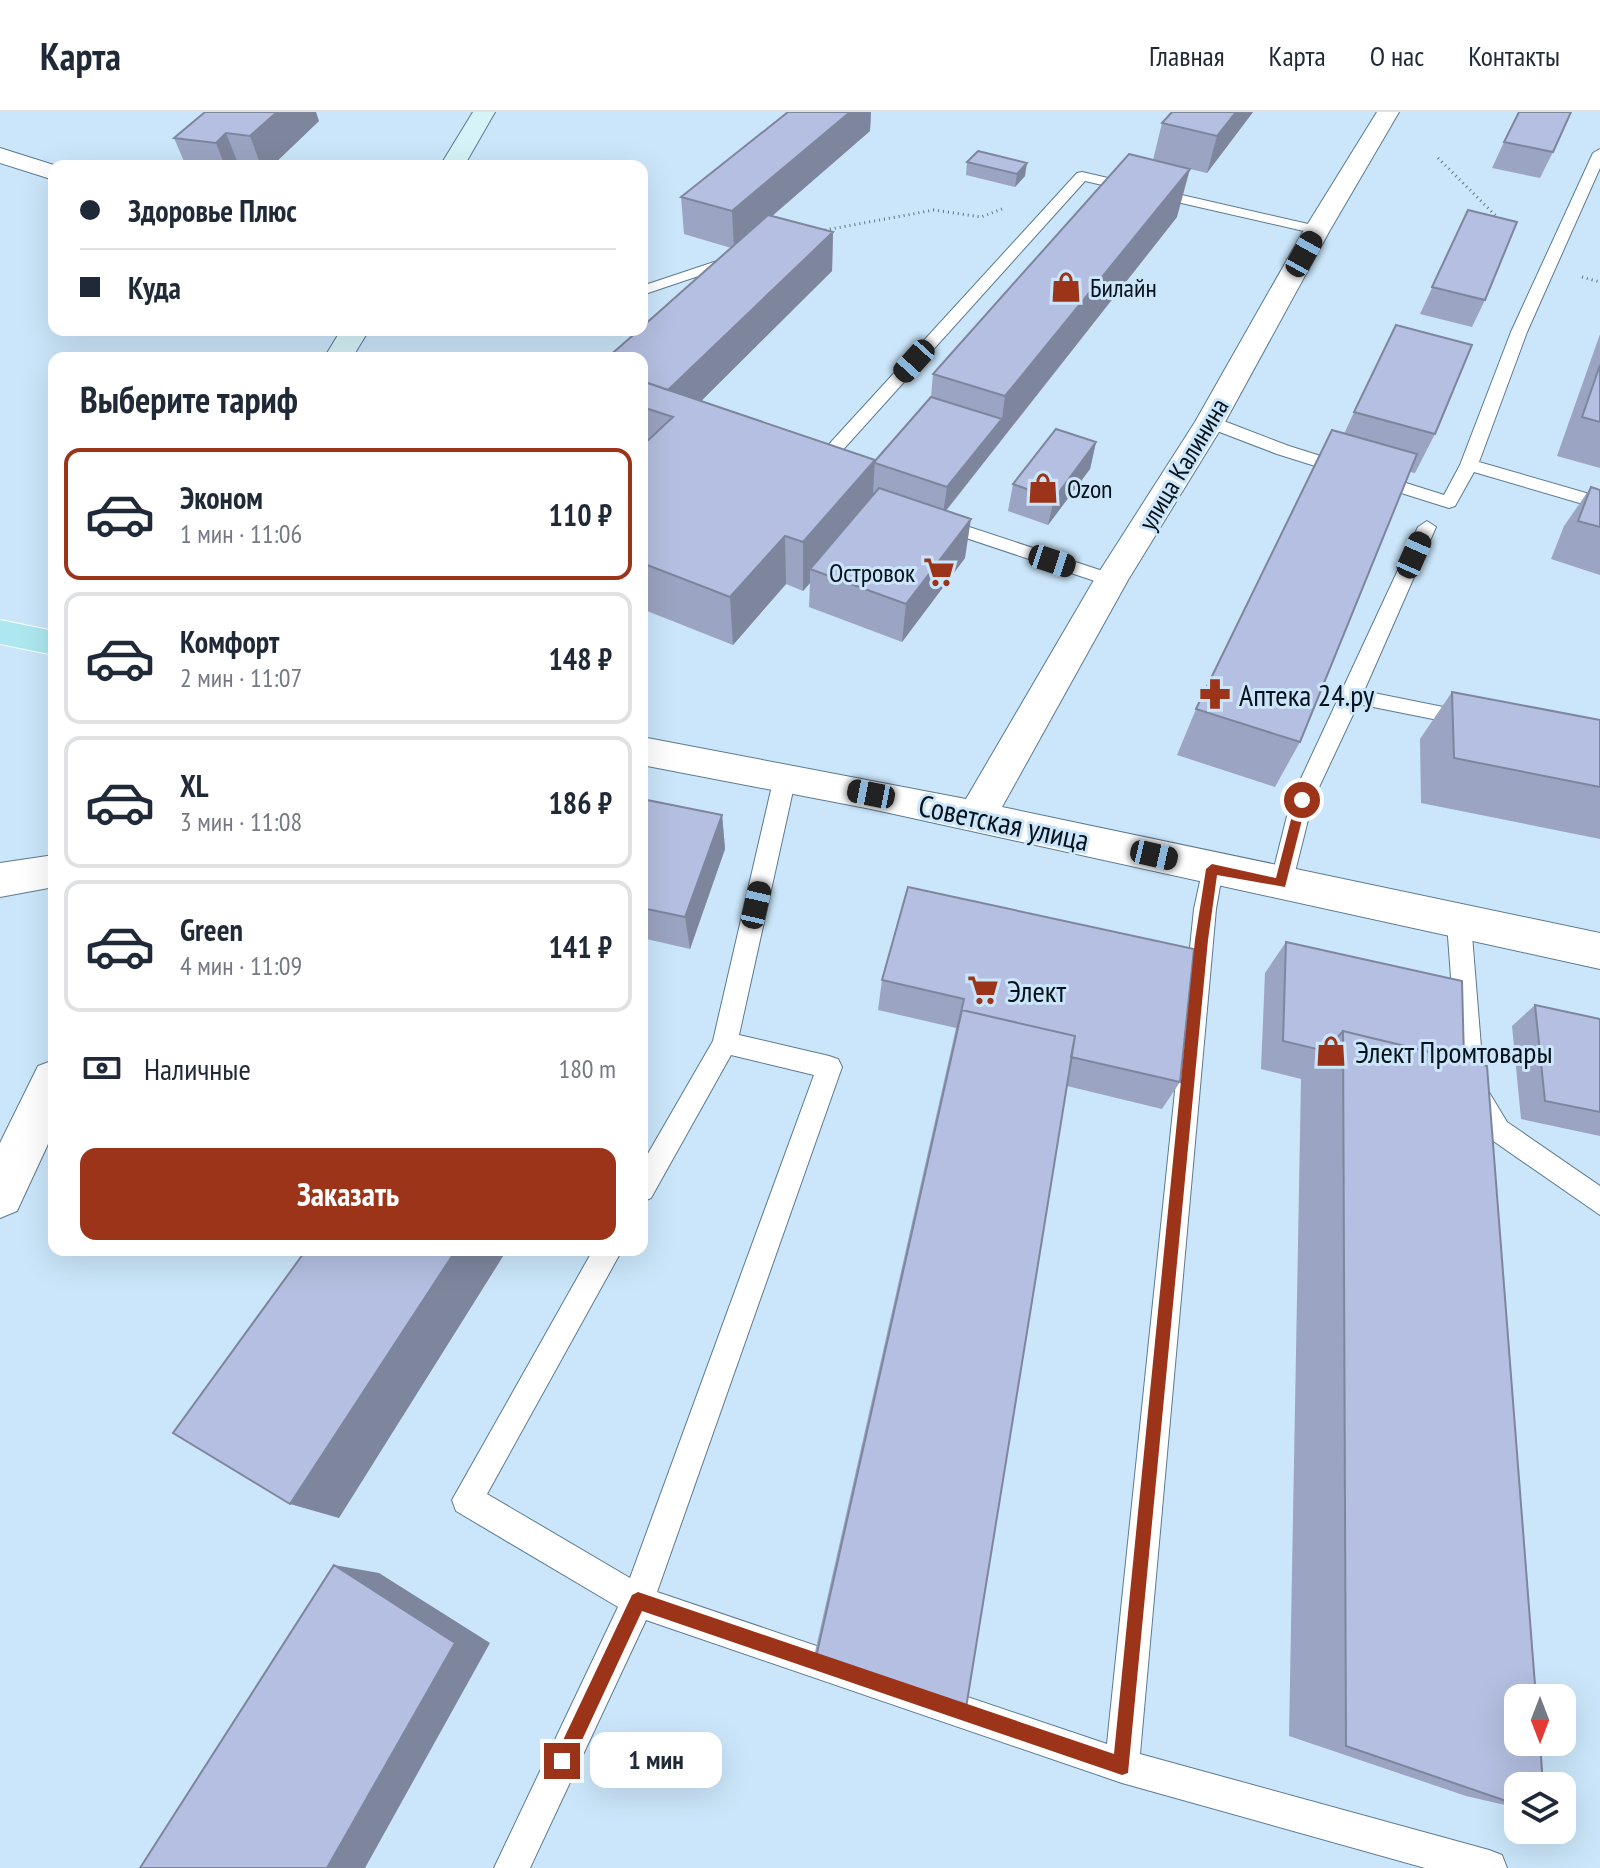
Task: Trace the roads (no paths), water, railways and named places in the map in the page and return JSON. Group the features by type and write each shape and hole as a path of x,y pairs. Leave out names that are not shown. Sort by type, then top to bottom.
{"main road":[{"path":"456,160 484,112"},
{"path":"0,632 48,642"}],"street":[{"name":"улица Калинина","path":"977,816 1111,580 1210,422 1317,230 1388,112"},
{"path":"0,155 48,171"},
{"name":"Советская улица","path":"648,752 977,816 1459,923 1600,951"},
{"path":"0,880 48,872"},
{"path":"0,1195 48,1094"}],"lane":[{"path":"1210,422 1283,450 1449,502 1469,465 1519,332 1600,153"},
{"path":"823,482 808,477 1082,176 1317,230"},
{"path":"648,289 815,232"},
{"path":"1469,465 1600,503"},
{"path":"923,517 1111,580"},
{"path":"1281,884 1302,800 1427,527"},
{"path":"1352,696 1492,724"},
{"path":"648,1178 725,1043 785,777"},
{"path":"1122,1766 1202,940 1212,869"},
{"path":"1459,923 1472,1086 1498,1130 1600,1202"},
{"path":"512,1868 638,1601 829,1067 725,1043"},
{"path":"605,1256 467,1500 638,1601 1122,1766 1489,1868"}],"place":[{"name":"Билайн","path":"1066,287"},
{"name":"Ozon","path":"1043,488"},
{"name":"Островок","path":"939,572"},
{"name":"Аптека 24.ру","path":"1215,694"},
{"name":"Элект","path":"983,990"},
{"name":"Элект Промтовары","path":"1331,1051"}]}
